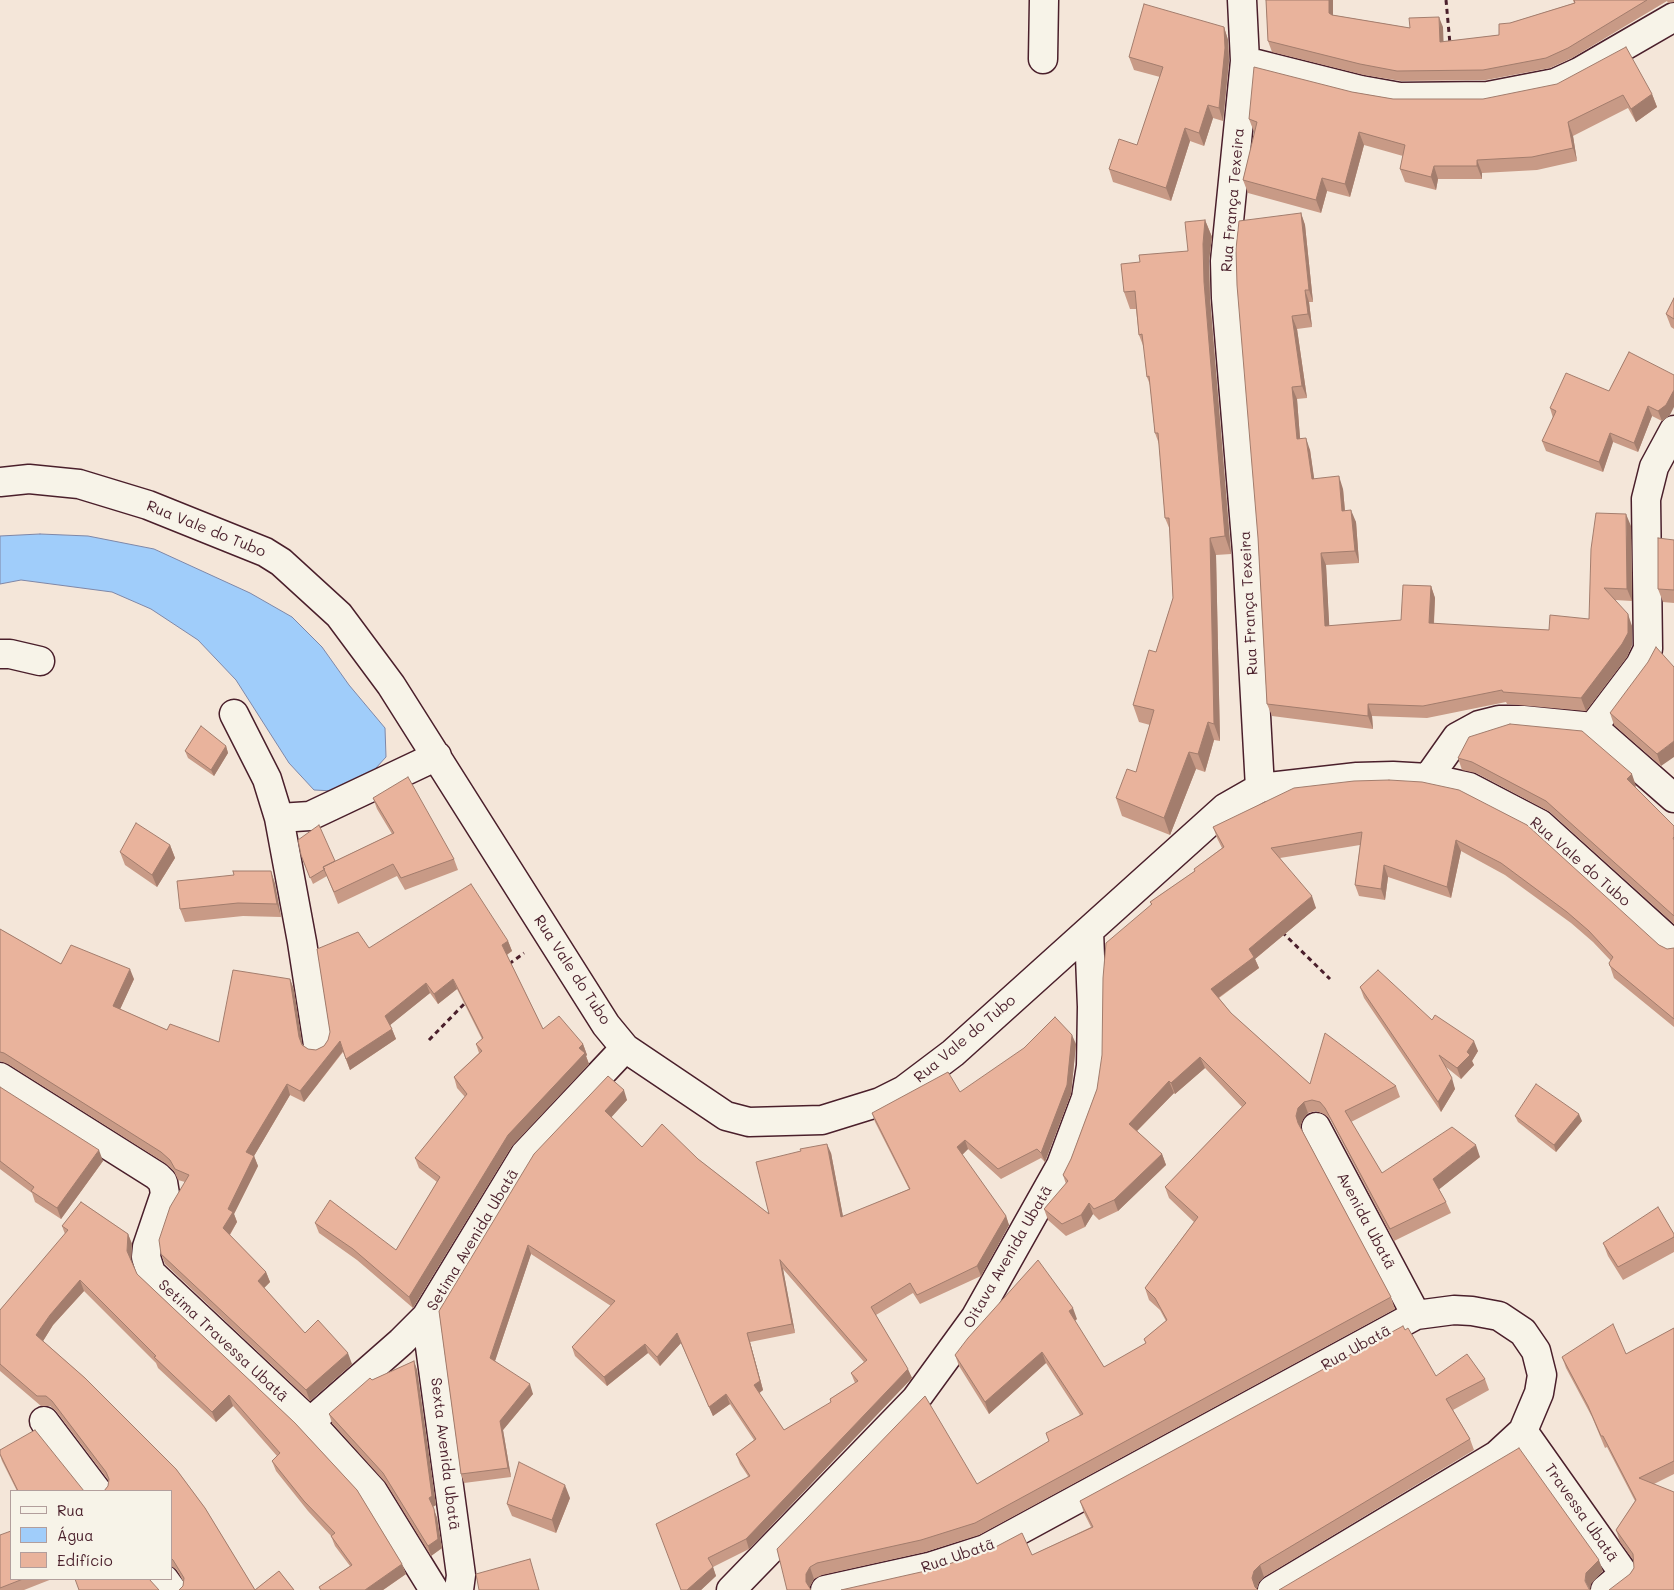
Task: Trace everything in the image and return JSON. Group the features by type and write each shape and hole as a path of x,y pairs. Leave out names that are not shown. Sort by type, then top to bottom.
{"street":[{"path":"1043,60 1044,0"},
{"name":"Rua França Texeira","path":"1242,0 1246,61 1225,270 1247,552 1260,788"},
{"path":"1246,61 1361,90 1400,97 1488,96 1555,83 1579,72 1674,17"},
{"path":"1594,728 1640,665 1648,649 1646,499 1654,467 1674,430"},
{"name":"Rua Vale do Tubo","path":"0,482 28,478 79,484 148,505 273,556 339,615 391,684 593,1007 625,1048 726,1116 749,1122 822,1120 880,1102 904,1090 953,1053 1225,808 1260,788 1357,777 1428,778 1469,787 1540,824 1674,945"},
{"path":"0,654 10,654 40,661"},
{"path":"234,714 267,779 279,818 302,942 318,1045"},
{"path":"1428,778 1458,737 1479,725 1499,720 1523,720 1594,728 1674,798"},
{"path":"279,818 310,816 437,756"},
{"name":"Oitava Avenida Ubatã","path":"731,1590 916,1398 975,1318 1061,1165 1086,1098 1091,1066 1092,1007 1089,931"},
{"name":"Setima Avenida Ubatã","path":"310,1422 401,1342 426,1317 525,1154 625,1048"},
{"name":"Setima Travessa Ubatã","path":"0,1077 164,1182 165,1194 147,1247 146,1257 151,1273 310,1422 373,1491 434,1590"},
{"name":"Avenida Ubatã","path":"1316,1127 1416,1315"},
{"name":"Rua Ubatã","path":"825,1590 929,1567 985,1549 1416,1315 1454,1310 1472,1311 1500,1316 1523,1332 1536,1351 1542,1375 1539,1393 1523,1431 1497,1455 1272,1590"},
{"name":"Sexta Avenida Ubatã","path":"426,1317 461,1575 459,1590"},
{"path":"44,1421 96,1490"},
{"name":"Travessa Ubatã","path":"1523,1431 1624,1574 1605,1590"}],"path":[{"path":"1446,0 1451,48"},
{"path":"1281,931 1330,978"},
{"path":"504,968 548,934"},
{"path":"429,1040 469,999"}],"water":[{"path":"40,534 88,536 154,549 250,593 292,617 322,647 349,685 385,728 386,757 365,780 334,791 314,790 289,763 236,680 198,640 151,609 112,592 21,580 0,584 0,536"}],"building":[{"path":"1266,0 1329,0 1329,13 1332,15 1410,28 1409,18 1439,17 1440,42 1499,35 1499,24 1510,23 1575,3 1574,0 1647,0 1568,48 1546,58 1483,70 1397,71 1360,64 1268,41"},
{"path":"1144,4 1224,27 1225,48 1219,108 1208,105 1199,133 1185,128 1166,188 1109,169 1119,139 1137,145 1163,67 1129,57"},
{"path":"1626,47 1652,94 1631,109 1623,95 1568,122 1573,148 1532,157 1477,160 1477,166 1434,166 1431,177 1400,169 1405,145 1359,132 1345,184 1322,178 1316,200 1243,180 1257,122 1249,119 1254,67 1352,92 1393,99 1483,99 1557,84"},
{"path":"1301,213 1309,290 1305,290 1308,314 1292,316 1302,386 1292,387 1297,439 1306,438 1312,479 1339,476 1342,511 1351,510 1355,551 1321,553 1325,626 1401,620 1403,585 1431,586 1429,623 1549,630 1550,615 1589,619 1591,549 1596,513 1626,514 1627,589 1604,588 1628,614 1628,633 1622,644 1581,698 1503,692 1502,690 1423,706 1368,704 1368,716 1267,704 1258,538 1237,285 1236,249 1239,221"},
{"path":"1205,220 1203,244 1204,282 1225,536 1210,538 1214,724 1208,722 1198,754 1189,752 1164,818 1116,798 1127,769 1136,772 1154,710 1133,705 1149,650 1156,652 1173,598 1169,518 1165,518 1158,433 1155,433 1142,334 1139,335 1135,291 1124,292 1121,264 1140,262 1139,255 1188,251 1185,222"},
{"path":"1674,298 1674,319 1666,314"},
{"path":"1629,352 1674,375 1674,390 1666,405 1658,411 1648,406 1634,443 1610,433 1599,462 1542,441 1556,411 1550,408 1566,373 1609,391"},
{"path":"1658,538 1674,540 1674,590 1658,589"},
{"path":"1656,647 1674,667 1674,741 1657,754 1610,713 1648,662"},
{"path":"1510,724 1582,731 1632,774 1627,779 1674,826 1674,916 1546,801 1472,762 1458,758 1469,737"},
{"path":"201,726 226,746 211,770 185,751"},
{"path":"408,777 454,859 401,878 393,864 334,892 323,867 394,833 373,798"},
{"path":"1389,780 1422,782 1459,790 1527,825 1659,945 1667,949 1674,948 1674,1019 1610,966 1609,963 1613,957 1589,931 1567,912 1501,863 1456,840 1447,887 1384,865 1381,889 1355,885 1362,832 1271,848 1312,896 1249,949 1254,957 1211,989 1231,1013 1310,1084 1325,1033 1396,1086 1345,1111 1382,1173 1452,1127 1476,1145 1433,1179 1446,1202 1390,1229 1325,1108 1320,1102 1312,1100 1304,1102 1298,1108 1296,1116 1298,1123 1391,1297 975,1523 921,1540 817,1563 810,1567 806,1574 806,1582 811,1590 787,1590 777,1549 925,1396 977,1484 1049,1441 1046,1433 1083,1414 1042,1352 985,1402 955,1355 1038,1260 1073,1308 1069,1311 1104,1367 1146,1343 1144,1339 1167,1320 1155,1298 1145,1288 1198,1217 1165,1187 1246,1103 1200,1057 1171,1083 1169,1081 1129,1124 1162,1154 1114,1200 1094,1209 1089,1203 1081,1215 1062,1224 1044,1209 1068,1181 1063,1175 1071,1159 1097,1089 1102,1055 1103,978 1106,943 1152,904 1150,902 1195,871 1194,869 1224,847 1213,827 1294,788 1354,781"},
{"path":"136,823 170,845 152,875 120,852"},
{"path":"319,825 335,861 323,867 325,869 310,878 301,855 298,840"},
{"path":"233,871 271,871 277,904 238,903 180,909 177,881 234,875"},
{"path":"471,884 508,941 502,945 543,1029 559,1016 583,1044 579,1048 585,1053 508,1135 409,1297 353,1249 315,1223 330,1200 396,1250 440,1177 415,1158 467,1094 454,1077 482,1051 476,1044 483,1038 453,979 434,994 426,983 385,1016 392,1029 346,1059 340,1041 300,1091 287,1084 246,1152 254,1156 228,1209 233,1212 223,1228 266,1272 258,1281 305,1333 318,1320 348,1353 306,1390 161,1254 159,1240 170,1207 189,1175 175,1169 170,1160 161,1152 0,1052 0,929 61,964 71,945 130,969 113,1006 167,1030 170,1024 219,1042 233,970 290,979 299,1037 302,1045 308,1049 316,1050 324,1046 330,1032 317,949 358,932 369,948"},
{"path":"1378,970 1432,1020 1435,1015 1474,1041 1467,1052 1470,1055 1457,1068 1439,1055 1452,1078 1438,1102 1360,987"},
{"path":"1055,1017 1072,1035 1067,1085 1041,1153 1037,1149 998,1169 965,1140 957,1147 1006,1216 977,1266 917,1295 910,1283 871,1307 908,1369 746,1539 708,1558 713,1567 687,1590 681,1590 656,1524 750,1476 736,1454 756,1439 726,1394 709,1407 677,1333 657,1357 645,1344 604,1377 572,1347 615,1301 528,1245 490,1358 530,1384 500,1421 508,1468 461,1474 439,1311 534,1154 608,1076 624,1090 605,1111 642,1147 662,1124 698,1159 769,1214 756,1162 801,1151 800,1149 827,1144 841,1217 910,1189 872,1113 948,1072 960,1092 1024,1048","holes":["780,1260 867,1360 851,1373 858,1381 830,1399 831,1402 784,1430 754,1385 760,1381 747,1333 792,1324"]},
{"path":"1536,1084 1579,1114 1554,1145 1515,1116"},
{"path":"0,1087 99,1150 57,1208 31,1191 34,1187 0,1161"},
{"path":"81,1202 128,1234 127,1251 137,1274 295,1423 357,1490 402,1564 365,1590 321,1590 319,1587 352,1565 331,1536 335,1533 304,1501 272,1461 280,1453 229,1395 212,1412 154,1357 156,1356 80,1280 50,1315 36,1335 85,1378 176,1469 205,1508 255,1590 179,1590 183,1586 184,1578 172,1559 172,1490 105,1490 108,1486 109,1479 106,1472 52,1401 46,1396 37,1396 0,1364 0,1310 68,1230 62,1226"},
{"path":"1658,1207 1674,1237 1618,1267 1603,1243"},
{"path":"1613,1324 1626,1354 1674,1328 1674,1461 1639,1478 1674,1492 1674,1590 1609,1590 1630,1574 1634,1568 1633,1554 1616,1530 1636,1500 1603,1436 1601,1436 1588,1406 1562,1357"},
{"path":"1403,1326 1405,1330 1408,1328 1436,1376 1467,1354 1485,1379 1446,1399 1470,1439 1260,1565 1254,1571 1252,1578 1258,1590 841,1590 930,1570 986,1552 1022,1533 1032,1555 1093,1527 1080,1501"},
{"path":"414,1361 432,1496 429,1498 434,1509 438,1539 428,1546 383,1473 329,1414 370,1378 372,1380"},
{"path":"35,1430 83,1490 18,1490 0,1454 0,1450"},
{"path":"1519,1448 1599,1560 1586,1573 1585,1581 1591,1590 1279,1590"},
{"path":"519,1462 565,1485 552,1520 507,1504"},
{"path":"10,1531 10,1580 20,1580 0,1588 0,1535"},
{"path":"530,1559 539,1590 479,1590 476,1574"},
{"path":"279,1571 294,1590 255,1590"},
{"path":"75,1580 150,1580 159,1590 79,1590"}]}
